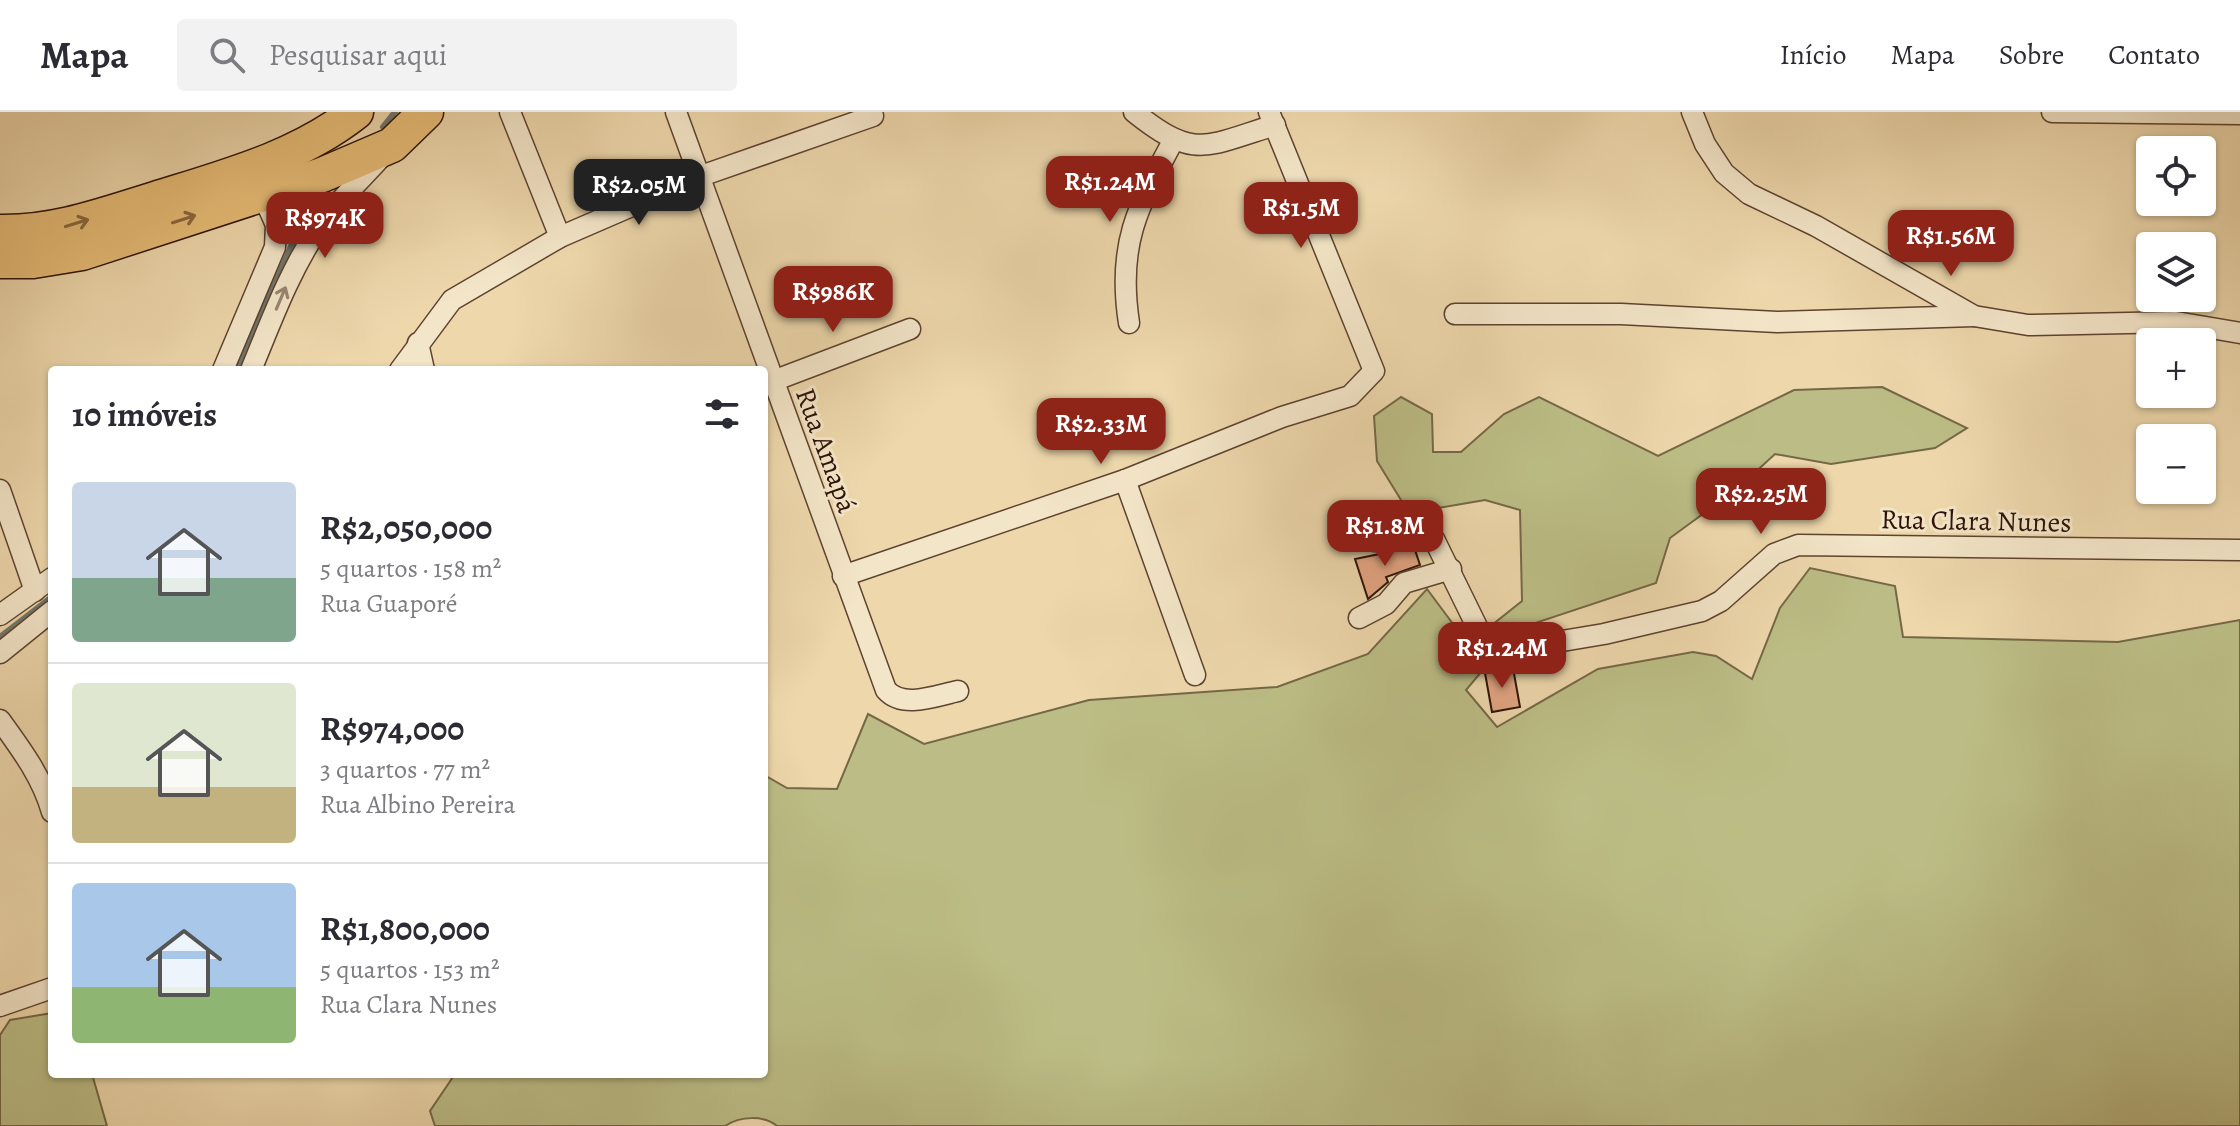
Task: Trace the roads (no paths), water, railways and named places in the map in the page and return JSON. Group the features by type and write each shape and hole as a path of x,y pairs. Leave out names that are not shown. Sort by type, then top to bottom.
{"main road":[{"path":"0,232 62,228 192,187 294,152 356,112"},
{"path":"0,261 33,261 82,253 322,175 392,145 426,112"}],"street":[{"path":"510,112 560,237"},
{"name":"Rua Amapá","path":"676,112 768,366"},
{"path":"843,576 1125,480 1282,417 1350,396 1374,371 1272,118 1210,145 1173,141 1134,112"},
{"path":"1692,112 1705,144 1724,173 1749,194 1816,226 1974,316"},
{"path":"2052,112 2240,114"},
{"path":"403,366 452,300 560,237 701,176 873,116"},
{"path":"1129,323 1124,291 1129,239 1138,206 1173,141"},
{"path":"253,366 290,278 314,236 392,145"},
{"path":"225,366 275,247 276,225 262,193"},
{"path":"1455,314 1621,314 1777,322 1974,316 2028,325 2176,322 2240,333"},
{"path":"773,381 910,329"},
{"path":"418,343 423,366"},
{"name":"Rua Amapá","path":"768,367 843,576 891,696 907,701 958,691"},
{"path":"1125,480 1195,675"},
{"path":"0,490 35,591"},
{"name":"Rua Clara Nunes","path":"1375,541 1425,534 1434,539 1484,641 1494,649 1508,650 1604,634 1702,611 1721,601 1774,554 1798,545 2240,550"},
{"path":"1359,618 1386,604 1404,583 1451,569"},
{"path":"0,615 48,581"},
{"path":"0,653 48,614"},
{"path":"0,720 27,757 48,799"},
{"path":"0,1006 48,989"}],"waterway":[{"path":"383,127 395,112"},
{"path":"239,366 296,235 320,196"},
{"path":"0,637 48,600"}]}
